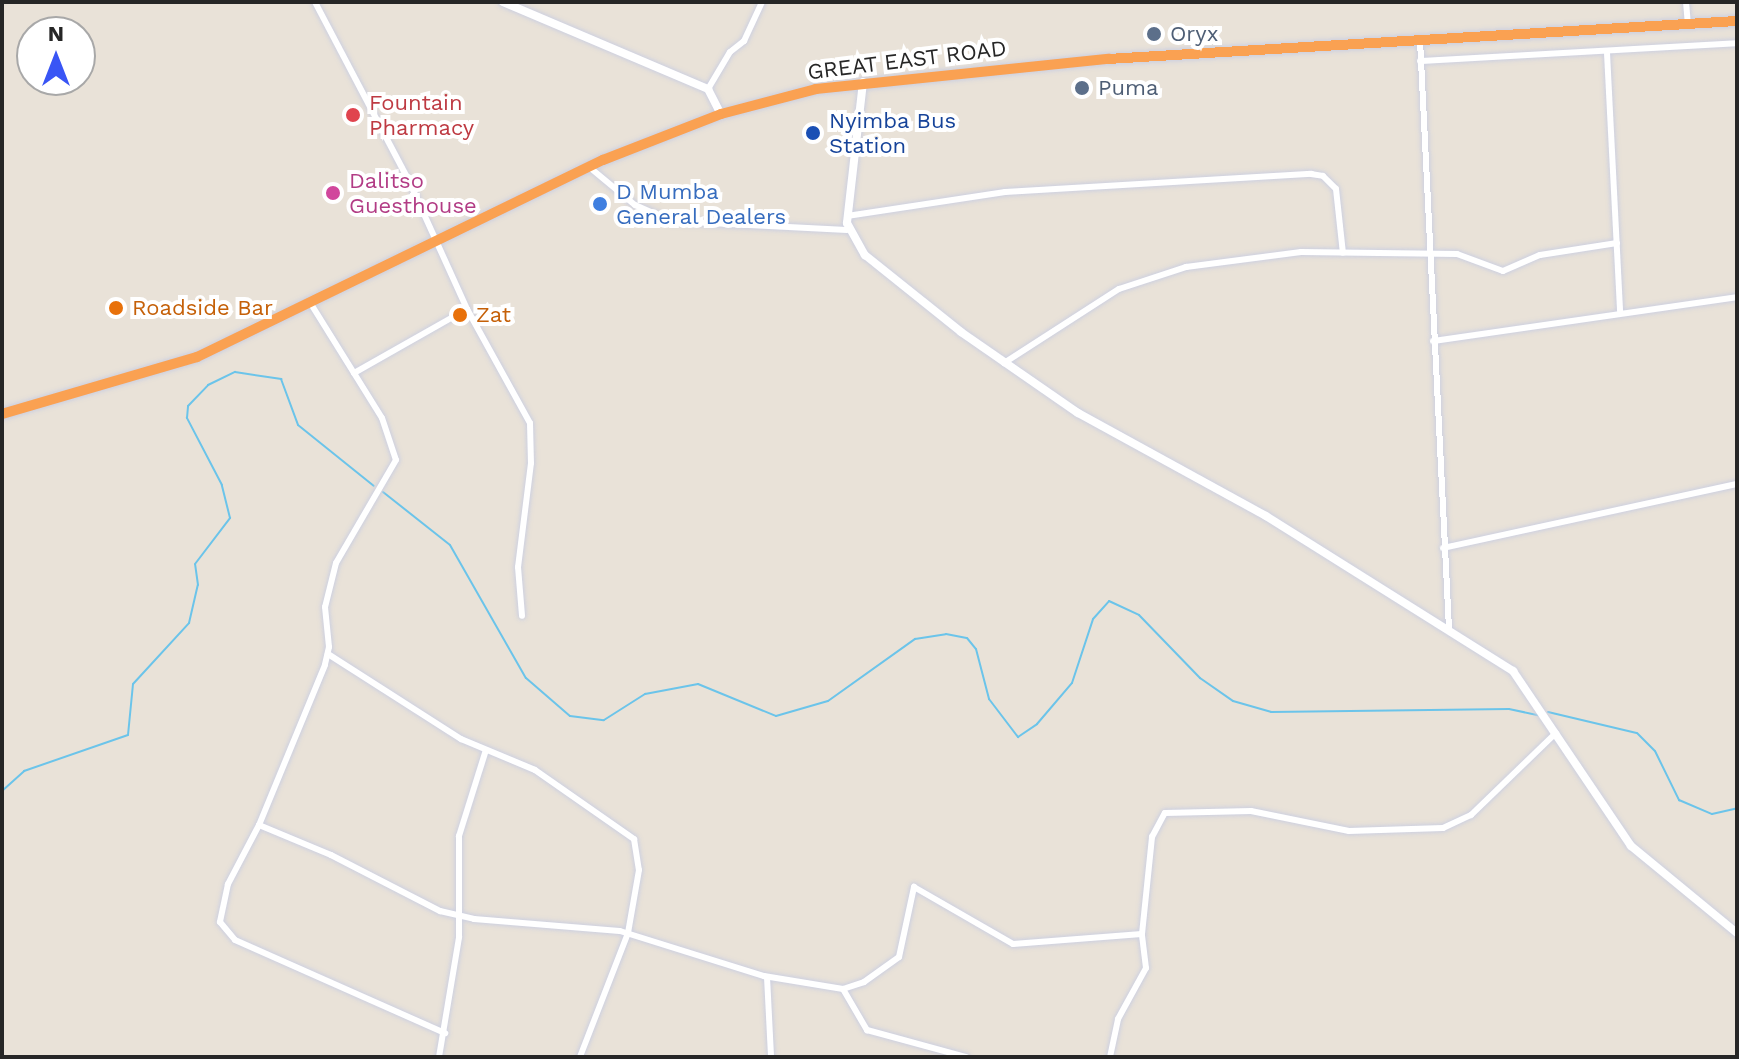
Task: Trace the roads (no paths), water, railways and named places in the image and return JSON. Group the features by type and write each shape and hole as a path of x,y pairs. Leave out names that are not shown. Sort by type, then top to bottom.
{"highway":[{"name":"GREAT EAST ROAD","path":"2,414 182,362 311,304 436,238 588,166 721,114 863,82 1108,59 1737,21"}],"street":[{"path":"315,2 436,238 467,309 530,423 531,463 518,567 522,616"},
{"path":"503,2 708,89 721,114"},
{"path":"708,89 730,52 744,41 762,2"},
{"path":"1686,2 1688,24"},
{"path":"1420,40 1449,628"},
{"path":"1420,61 1607,53 1737,43"},
{"path":"1607,53 1620,313"},
{"path":"863,82 847,230 886,274 1004,363 1113,435 1266,516 1449,628 1513,671 1556,733 1570,747 1601,808 1631,846 1737,933"},
{"path":"588,166 635,205 671,221 847,230"},
{"path":"847,216 1005,192 1311,174 1323,176 1336,189 1343,253"},
{"path":"1004,363 1109,295 1158,274 1254,257 1343,253 1468,255 1503,271 1540,255 1617,243"},
{"path":"1433,341 1737,297"},
{"path":"311,304 382,418 396,460 328,586 328,654 259,825 223,899 219,916 226,933 445,1033"},
{"path":"354,373 467,309"},
{"path":"1443,548 1737,484"},
{"path":"328,654 486,750 535,770 634,839 639,870 628,933 580,1057"},
{"path":"1110,1057 1118,1019 1146,968 1142,934 1152,837 1165,813 1251,811 1349,831 1443,828 1471,815 1556,733"},
{"path":"439,1057 460,917 459,836 486,750"},
{"path":"259,825 331,855 418,903 460,917 628,933 767,977 843,989 864,982 899,957 914,887 1013,944 1142,934"},
{"path":"767,977 771,1057"},
{"path":"843,989 867,1030 966,1057"}],"waterway":[{"path":"2,791 24,771 128,735 133,684 189,623 198,585 195,564 230,518 222,485 187,418 188,406 208,385 235,372 281,379 298,425 374,486"},
{"path":"383,492 450,545 526,678 570,716 604,720 645,694 698,684 776,716 828,701 915,639 946,634 967,638 976,649 989,699 1018,737 1037,724 1072,683 1093,619 1109,601 1139,615 1200,678 1233,701 1271,712 1509,709 1538,715"},
{"path":"1548,712 1637,733 1655,751 1679,800 1712,814 1737,808"}],"place":[{"name":"Oryx","path":"1154,34"},
{"name":"Puma","path":"1082,88"},
{"name":"Fountain Pharmacy","path":"353,115"},
{"name":"Nyimba Bus Station","path":"813,133"},
{"name":"Dalitso Guesthouse","path":"333,193"},
{"name":"D Mumba General Dealers","path":"600,204"},
{"name":"Roadside Bar","path":"116,308"},
{"name":"Zat","path":"460,315"}]}
